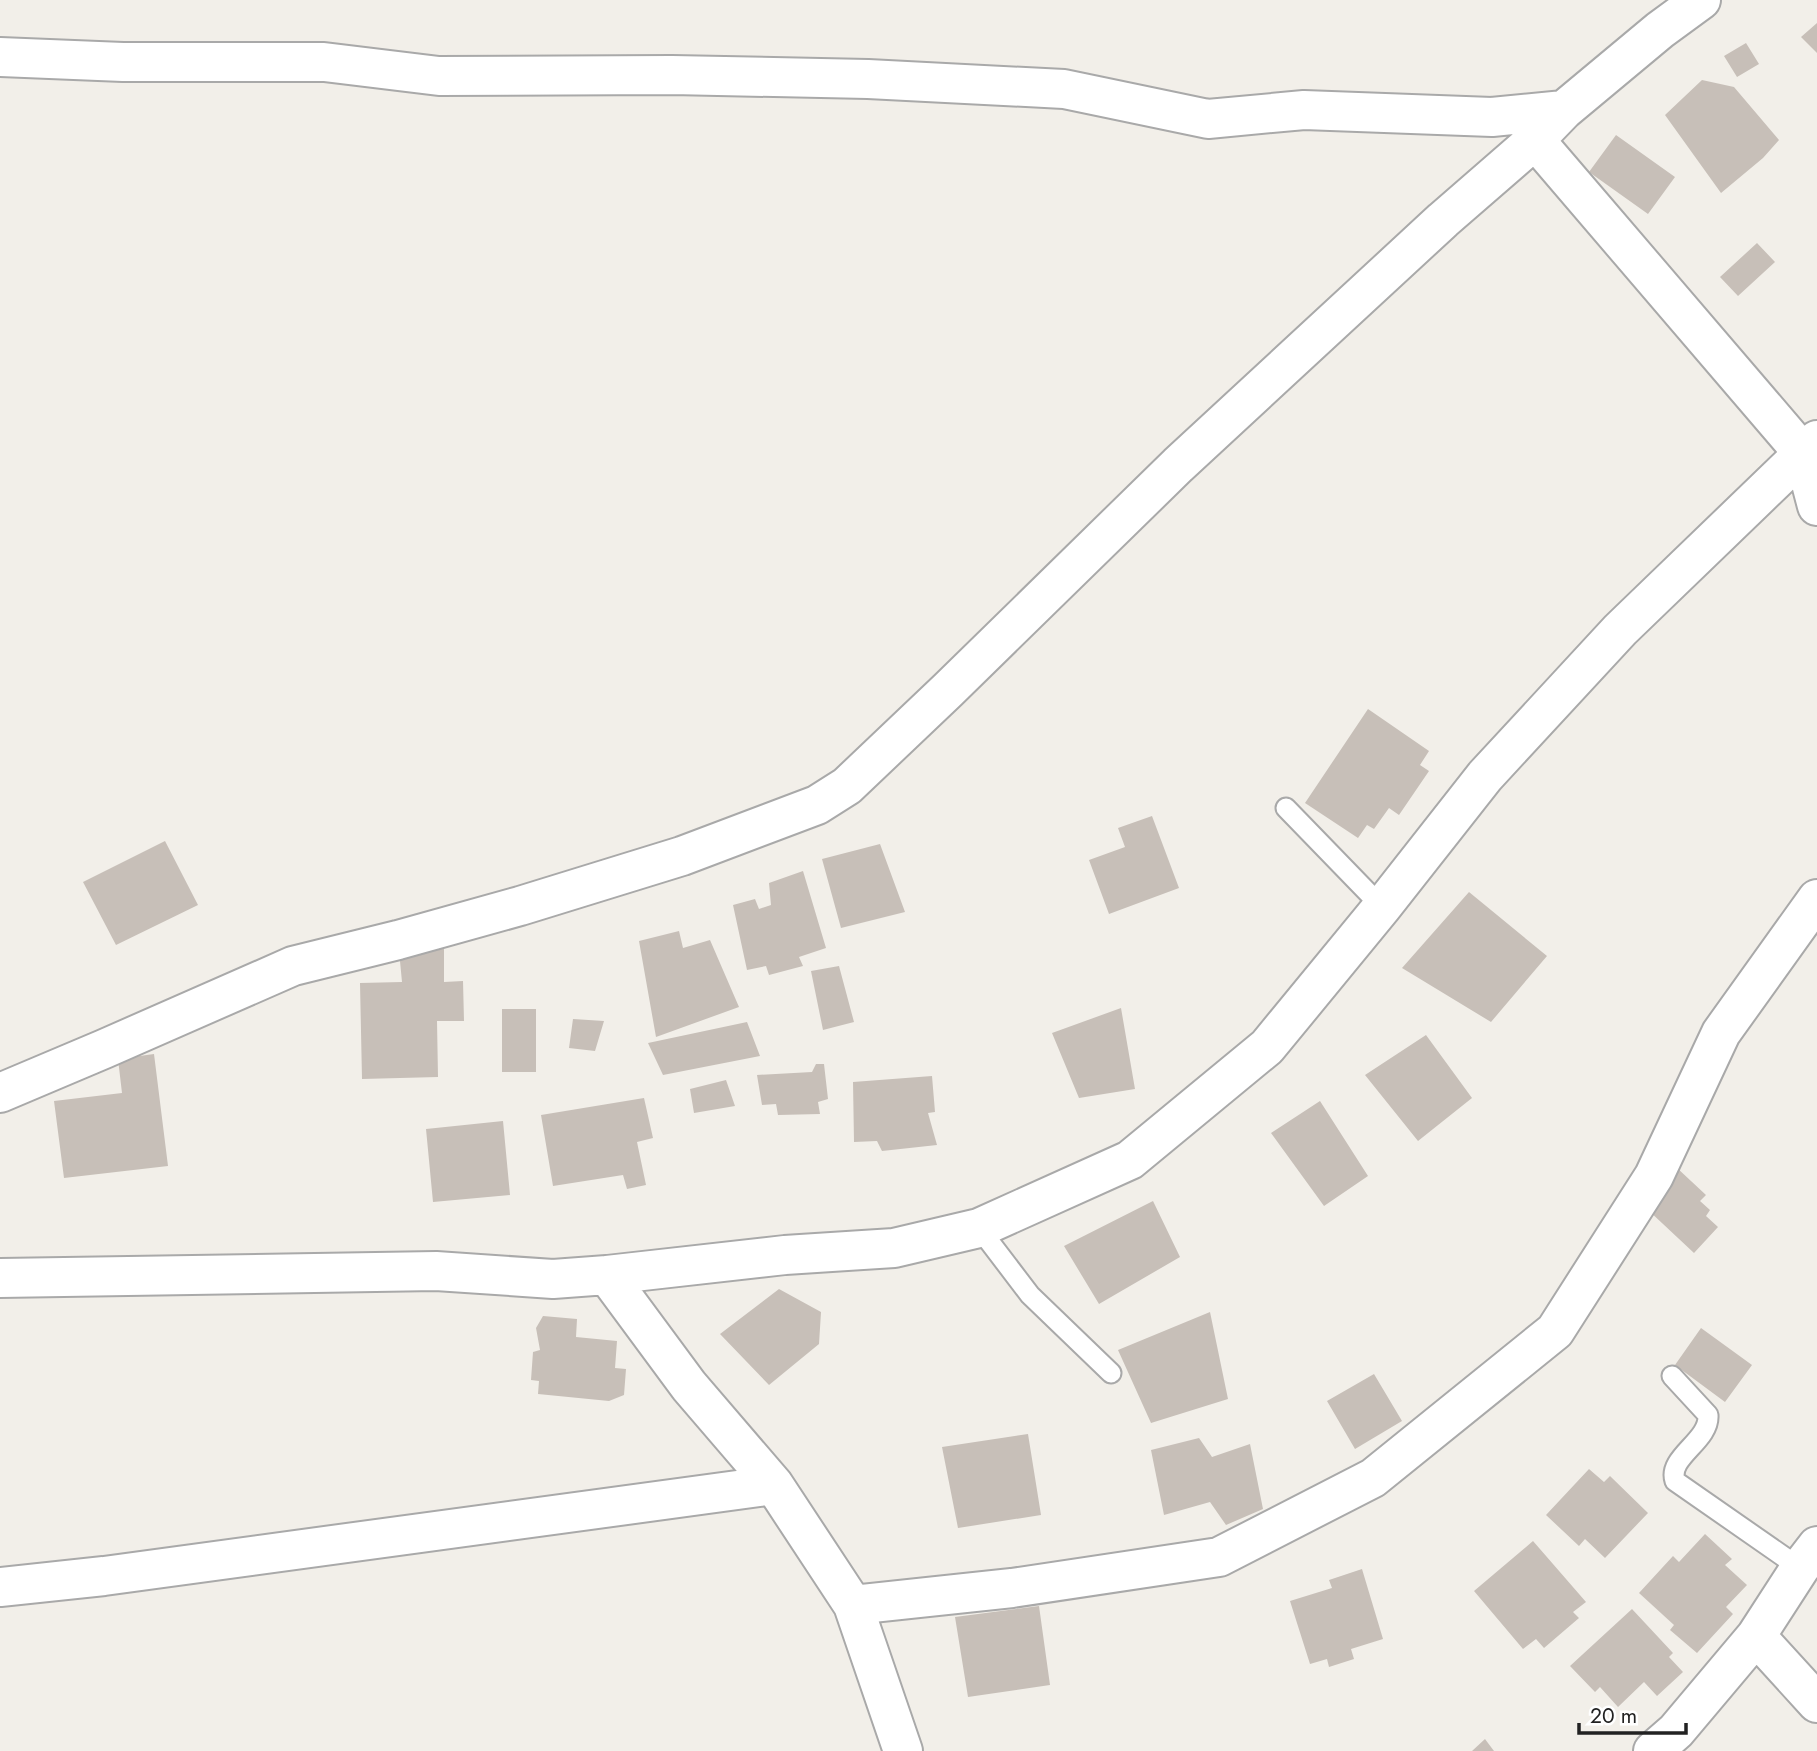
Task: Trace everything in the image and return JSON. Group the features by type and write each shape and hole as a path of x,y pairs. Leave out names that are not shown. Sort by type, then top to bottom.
{"street":[{"path":"0,1093 293,966 398,940 682,856 817,805 847,786 1178,465 1443,220 1535,140 1564,110 1660,30 1701,0"},
{"path":"0,57 123,62 324,62 439,76 672,75 1063,89 1208,119 1304,110 1492,117 1564,110"},
{"path":"1535,140 1810,447 1817,506"},
{"path":"0,1278 436,1271 552,1279 785,1255 894,1248 979,1228 1130,1160 1267,1047 1485,776 1620,630 1810,447"},
{"path":"853,1605 1012,1588 1219,1557 1373,1478 1555,1331 1654,1176 1721,1033 1817,899"},
{"path":"607,1275 689,1386 774,1485 853,1605 903,1751"},
{"path":"0,1587 104,1576 774,1485"},
{"path":"1653,1751 1676,1731 1756,1636 1809,1557"},
{"path":"1756,1636 1817,1703"}],"lane":[{"path":"1286,808 1382,907"},
{"path":"979,1228 1030,1295 1111,1373"},
{"path":"1672,1376 1708,1415 1709,1422 1675,1466 1672,1474 1675,1481 1809,1557"}],"building":[{"path":"1817,23 1817,53 1801,37"},
{"path":"1746,43 1759,64 1737,77 1724,56"},
{"path":"1702,80 1734,87 1779,140 1763,158 1721,193 1665,115"},
{"path":"1616,135 1675,177 1648,214 1589,172"},
{"path":"1757,243 1775,262 1738,296 1720,277"},
{"path":"1368,709 1429,751 1420,765 1429,771 1399,815 1389,808 1374,829 1367,825 1358,838 1305,803"},
{"path":"1152,816 1179,888 1109,914 1089,860 1125,847 1118,828"},
{"path":"165,841 198,905 116,945 83,882"},
{"path":"880,844 905,912 841,928 822,859"},
{"path":"803,871 826,948 799,957 803,966 769,975 766,966 747,970 733,905 755,899 759,909 771,905 769,883"},
{"path":"1469,892 1547,956 1491,1022 1402,968"},
{"path":"679,931 683,948 710,940 739,1007 656,1037 639,941"},
{"path":"398,940 444,944 444,982 463,981 464,1021 437,1021 438,1077 362,1079 360,983 402,982"},
{"path":"839,966 854,1022 823,1030 811,971"},
{"path":"1121,1008 1135,1089 1079,1098 1052,1033"},
{"path":"502,1009 536,1009 536,1072 502,1072"},
{"path":"573,1019 604,1021 595,1051 569,1048"},
{"path":"747,1022 760,1056 663,1075 648,1043"},
{"path":"1426,1035 1472,1098 1418,1141 1365,1075"},
{"path":"154,1054 168,1166 64,1178 54,1101 122,1093 118,1059"},
{"path":"816,1064 824,1064 828,1099 818,1102 820,1114 778,1115 776,1104 762,1105 757,1075 812,1072"},
{"path":"932,1076 935,1112 928,1113 937,1145 882,1151 877,1141 854,1142 853,1082"},
{"path":"726,1080 735,1106 694,1113 690,1089"},
{"path":"644,1098 653,1138 637,1142 646,1185 627,1189 623,1175 553,1186 541,1115"},
{"path":"1320,1101 1368,1176 1324,1206 1271,1133"},
{"path":"503,1121 510,1195 433,1202 426,1129"},
{"path":"1676,1167 1706,1195 1700,1201 1710,1210 1706,1216 1718,1227 1694,1253 1647,1209"},
{"path":"1153,1201 1180,1257 1099,1304 1064,1246"},
{"path":"779,1289 821,1312 819,1344 769,1385 720,1334"},
{"path":"1210,1312 1228,1399 1151,1423 1118,1350"},
{"path":"543,1316 577,1319 576,1337 617,1341 615,1368 626,1369 624,1395 609,1401 538,1394 539,1381 531,1380 533,1352 540,1350 536,1328"},
{"path":"1701,1328 1752,1365 1725,1402 1675,1365"},
{"path":"1374,1374 1402,1421 1355,1449 1327,1401"},
{"path":"1028,1434 1041,1515 958,1528 942,1447"},
{"path":"1199,1438 1212,1457 1250,1444 1263,1509 1226,1525 1210,1502 1164,1515 1151,1450"},
{"path":"1589,1469 1604,1482 1610,1476 1648,1513 1605,1558 1585,1539 1579,1546 1546,1515"},
{"path":"1705,1534 1732,1559 1725,1565 1747,1585 1726,1607 1733,1614 1697,1653 1670,1630 1674,1625 1639,1593 1673,1556 1679,1562"},
{"path":"1533,1541 1586,1602 1573,1612 1579,1618 1544,1648 1536,1639 1523,1649 1474,1591"},
{"path":"1362,1569 1383,1639 1351,1649 1354,1659 1329,1667 1327,1659 1310,1664 1290,1601 1332,1588 1329,1580"},
{"path":"1039,1606 1050,1685 968,1697 955,1617"},
{"path":"1632,1609 1673,1653 1669,1657 1683,1672 1657,1696 1644,1682 1618,1707 1600,1687 1595,1692 1570,1666"},
{"path":"1485,1739 1494,1751 1472,1751"}]}
